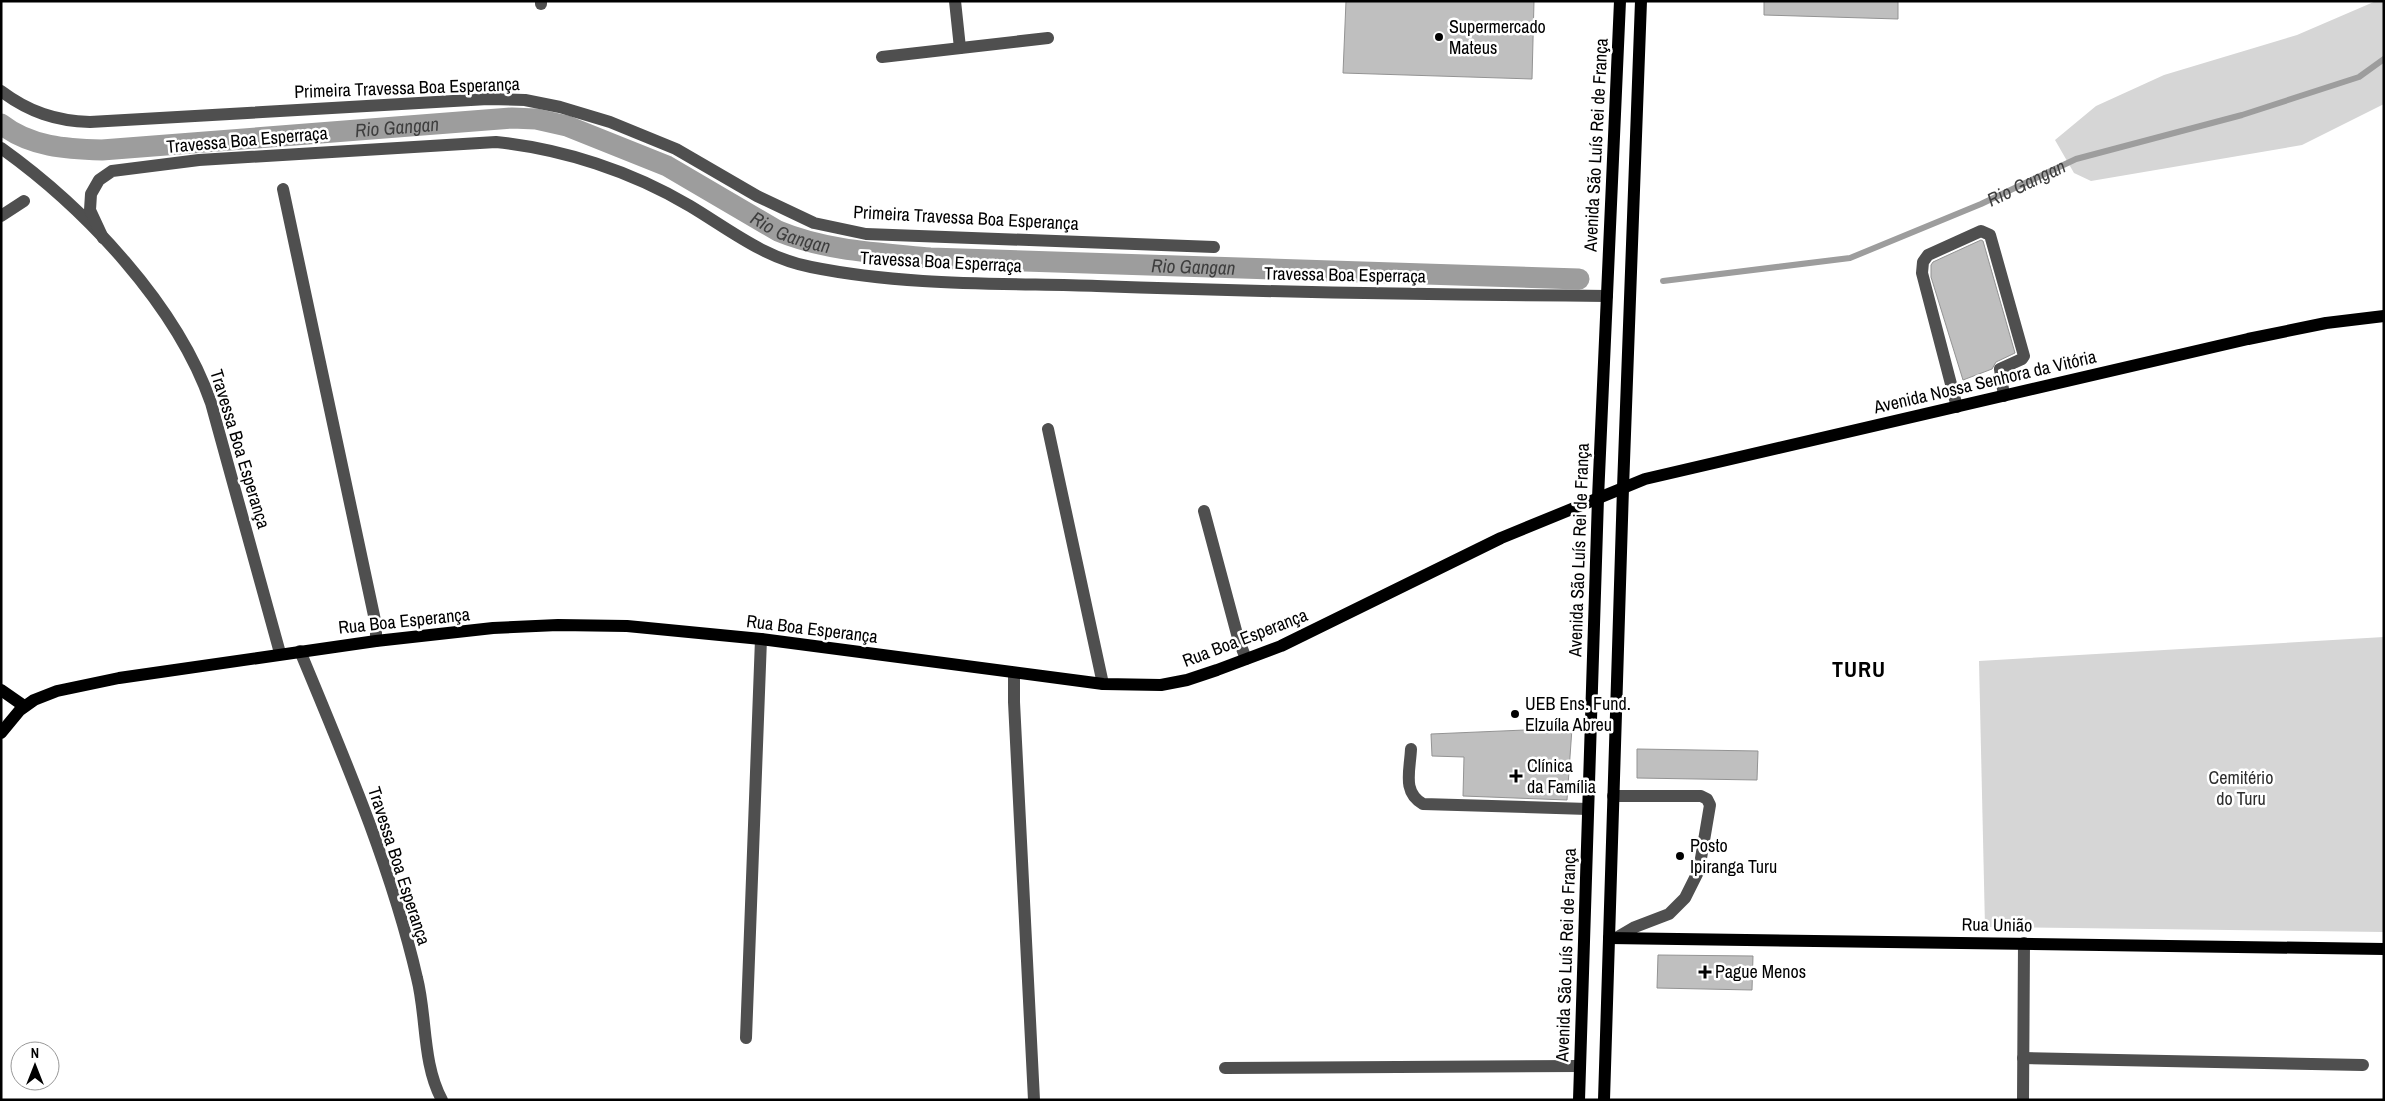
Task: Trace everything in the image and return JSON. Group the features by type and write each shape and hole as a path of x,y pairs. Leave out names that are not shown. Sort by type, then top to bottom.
{"main road":[{"name":"Avenida São Luís Rei de França","path":"1579,1100 1598,498 1620,1"},
{"path":"1604,1100 1613,938 1614,796 1623,488 1641,1"},
{"name":"Avenida Nossa Senhora da Vitória","path":"1598,498 1645,479 2248,339 2326,323 2384,316"},
{"name":"Rua Boa Esperança","path":"1,733 24,706 57,691 119,678 280,653 376,641 494,628 558,625 628,626 760,639 1103,684 1161,685 1187,680 1246,659 1339,619 1501,538 1598,498"},
{"path":"1,690 24,706"},
{"name":"Rua União","path":"1613,938 2384,949"}],"street":[{"path":"954,1 960,48"},
{"path":"882,57 1048,38"},
{"name":"Primeira Travessa Boa Esperança","path":"1,91 19,104 39,114 57,119 90,122 488,99 525,100 560,107 610,122 676,149 757,196 814,223 866,234 1214,247"},
{"name":"Travessa Boa Esperraça","path":"103,238 90,210 91,194 98,180 112,171 200,160 496,142 534,146 582,158 640,182 688,205 753,247 782,260 848,274 900,280 1136,288 1607,296"},
{"name":"Travessa Boa Esperança","path":"1,148 47,182 103,238 163,309 200,372 214,413 280,653"},
{"path":"283,189 376,625 376,641"},
{"path":"1,216 24,201"},
{"path":"1956,407 1922,273 1923,262 1928,255 1981,231 1990,235 2024,356 2022,360 2000,369 2004,396"},
{"path":"1048,429 1103,684"},
{"path":"1204,511 1238,638 1246,659"},
{"path":"746,1038 760,639"},
{"name":"Travessa Boa Esperança","path":"300,651 382,859 417,979 431,1067 436,1090 442,1100"},
{"path":"1014,673 1034,1100"},
{"path":"1411,750 1408,789 1415,799 1424,804 1588,809"},
{"path":"1613,938 1669,914 1685,898 1699,870 1710,805 1707,799 1701,796 1614,796"},
{"path":"2023,1100 2024,943"},
{"path":"2023,1058 2363,1065"},
{"path":"1225,1068 1580,1066"}],"green space":[{"path":"2376,1 2384,1 2384,104 2302,145 2091,181 2074,173 2055,140 2096,106 2164,75 2297,35"},
{"name":"Cemitério do Turu","path":"2384,637 2384,932 1985,927 1979,661"}],"building":[{"name":"Supermercado Mateus","path":"1346,1 1534,1 1532,79 1343,73"},
{"path":"1764,1 1898,1 1898,19 1764,15"},
{"path":"1981,240 1983,241 2015,353 1996,362 1992,369 1963,380 1931,277 1931,265 1933,262"},
{"name":"Clínica da Família","path":"1572,728 1567,800 1463,796 1464,757 1432,756 1431,734"},
{"path":"1637,749 1758,751 1757,780 1637,778"},
{"name":"Pague Menos","path":"1658,955 1753,956 1752,990 1657,988"}],"waterway":[{"name":"Rio Gangan","path":"1663,281 1850,258 1981,204 2076,159 2242,115 2359,77 2384,59"},
{"name":"Rio Gangan","path":"1,124 12,132 36,142 76,149 102,150 512,118 536,119 567,126 667,166 778,231 815,243 872,253 930,258 1579,279"}],"place":[{"name":"Supermercado Mateus","path":"1439,37"},
{"name":"UEB Ens. Fund. Elzuíla Abreu","path":"1515,714"},
{"name":"Clínica da Família","path":"1516,776"},
{"name":"Posto Ipiranga Turu","path":"1680,856"},
{"name":"Pague Menos","path":"1705,972"}],"district":[{"name":"TURU","path":"1859,669"}]}
